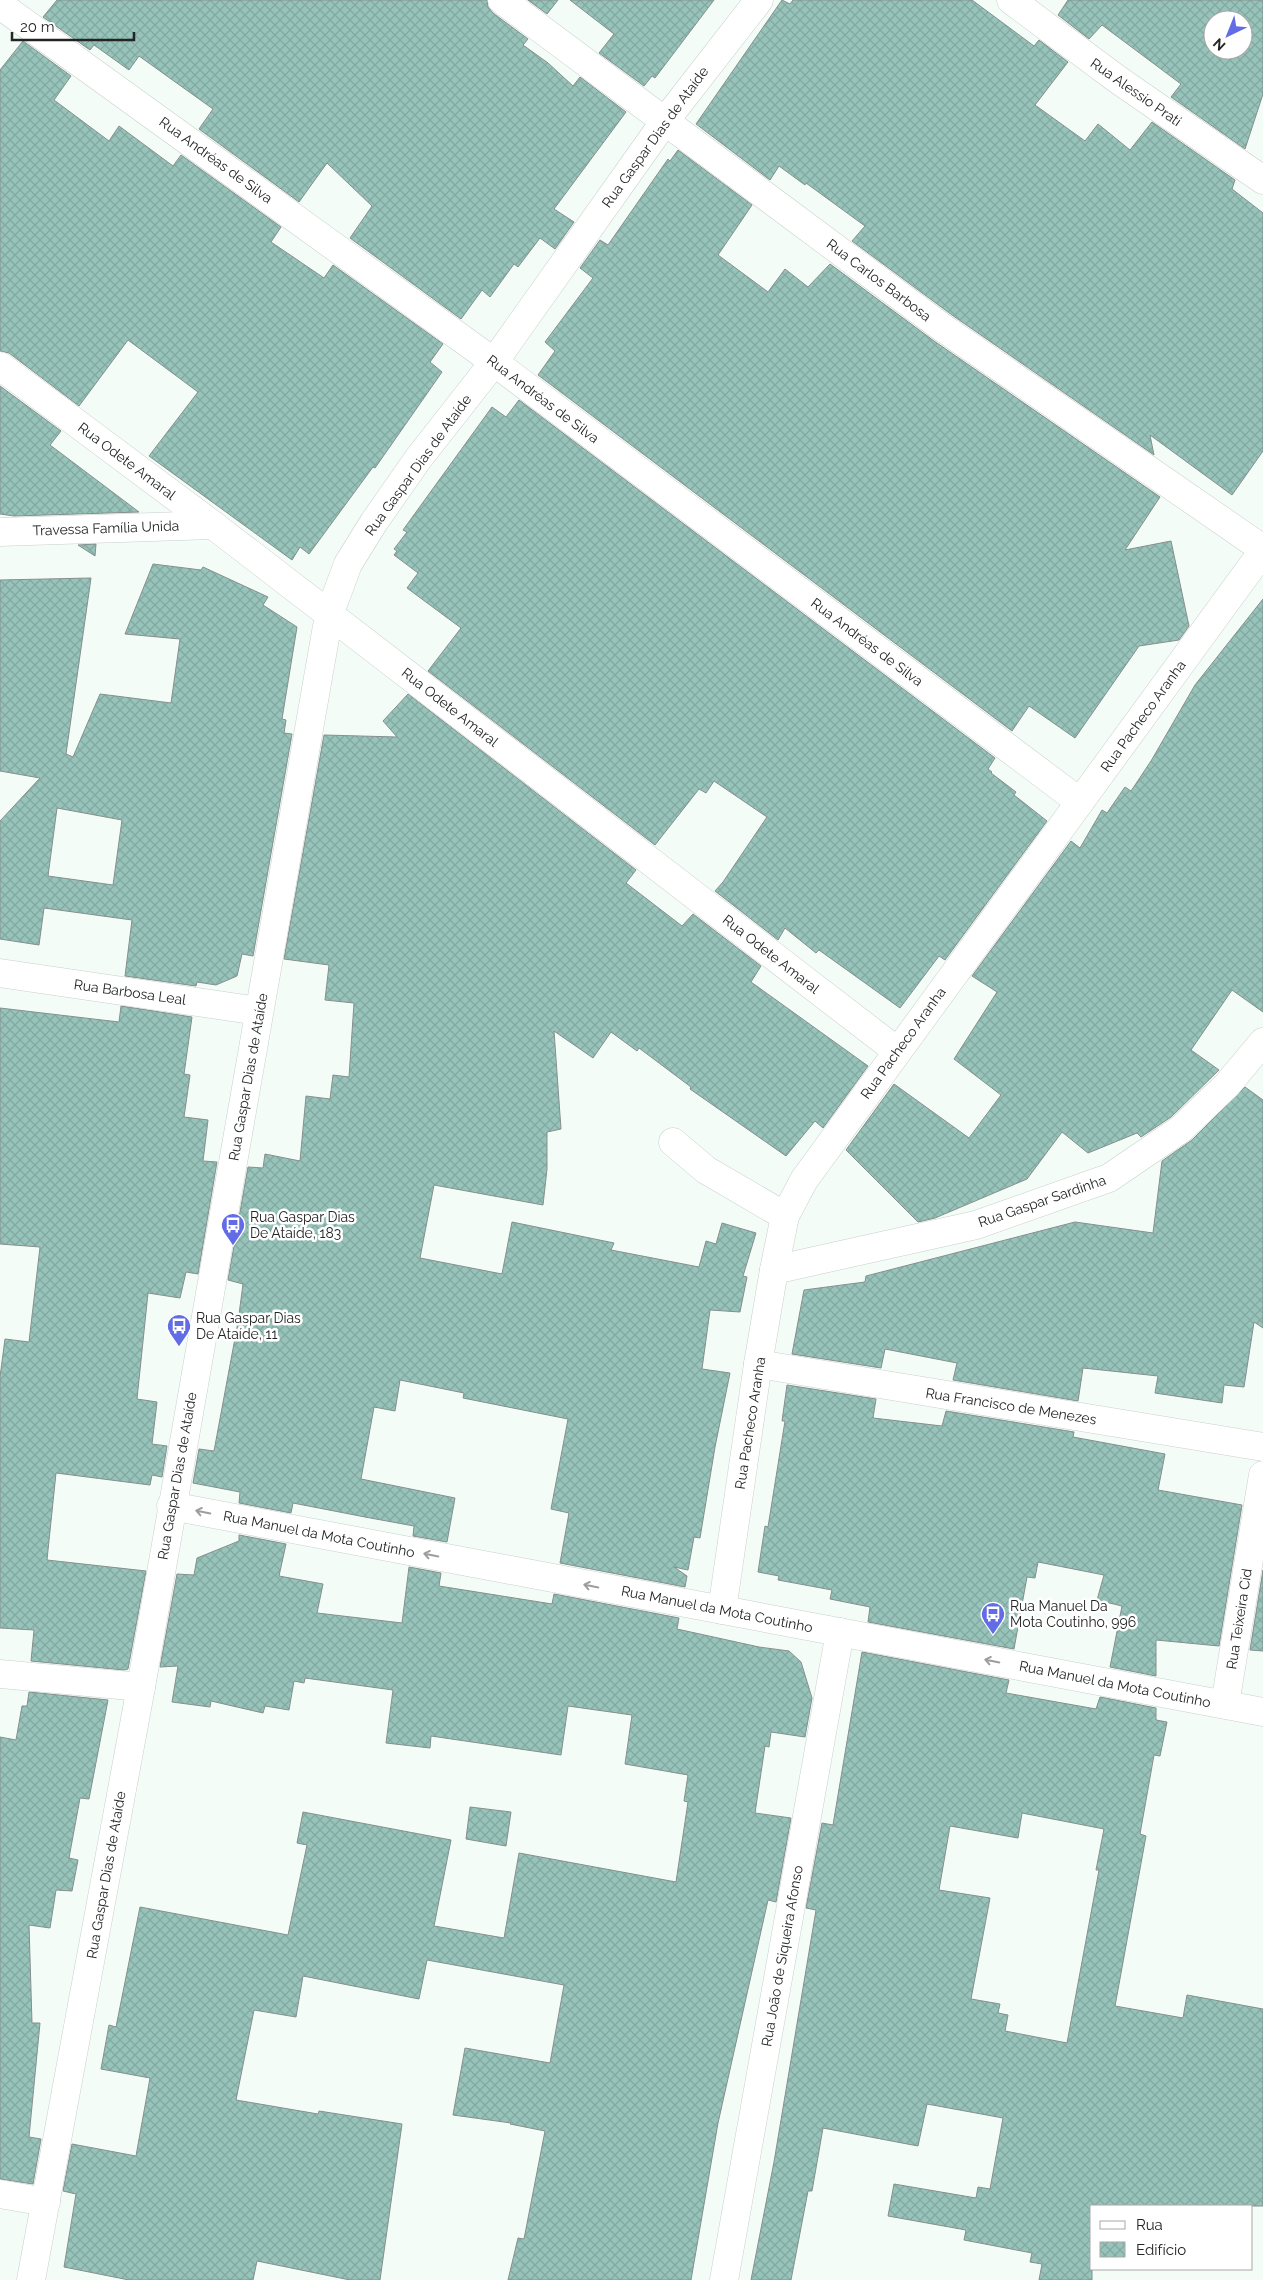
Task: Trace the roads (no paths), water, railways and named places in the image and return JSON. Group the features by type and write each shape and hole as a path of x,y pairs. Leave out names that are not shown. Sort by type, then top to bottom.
{"street":[{"name":"Rua Carlos Barbosa","path":"502,0 943,328 1263,550"},
{"name":"Rua Gaspar Dias de Ataíde","path":"31,2280 141,1687 329,615 348,564 374,522 418,459 494,362 665,121 759,0"},
{"name":"Rua Alessio Prati","path":"1011,0 1117,79 1263,180"},
{"name":"Rua Andréas de Silva","path":"0,5 494,362 1080,802"},
{"name":"Rua Odete Amaral","path":"0,366 213,525 897,1051"},
{"name":"Travessa Família Unida","path":"0,532 213,525"},
{"name":"Rua Pacheco Aranha","path":"722,1610 758,1364 785,1216 804,1180 1263,550"},
{"name":"Rua Barbosa Leal","path":"0,973 259,1011"},
{"name":"Rua Gaspar Sardinha","path":"774,1270 976,1225 1110,1178 1181,1129 1227,1085 1263,1042"},
{"path":"673,1142 706,1170 785,1216"},
{"name":"Rua Francisco de Menezes","path":"758,1364 1263,1447"},
{"name":"Rua Teixeira Cid","path":"1225,1704 1263,1475"},
{"name":"Rua Manuel da Mota Coutinho","path":"172,1506 1263,1712"},
{"name":"Rua João de Siqueira Afonso","path":"724,2280 840,1632"},
{"path":"0,1674 141,1687"},
{"path":"0,2194 46,2202"}],"place":[{"name":"Rua Gaspar Dias De Ataíde, 183","path":"233,1246"},
{"name":"Rua Gaspar Dias De Ataíde, 11","path":"179,1347"},
{"name":"Rua Manuel Da Mota Coutinho, 996","path":"993,1635"}]}
